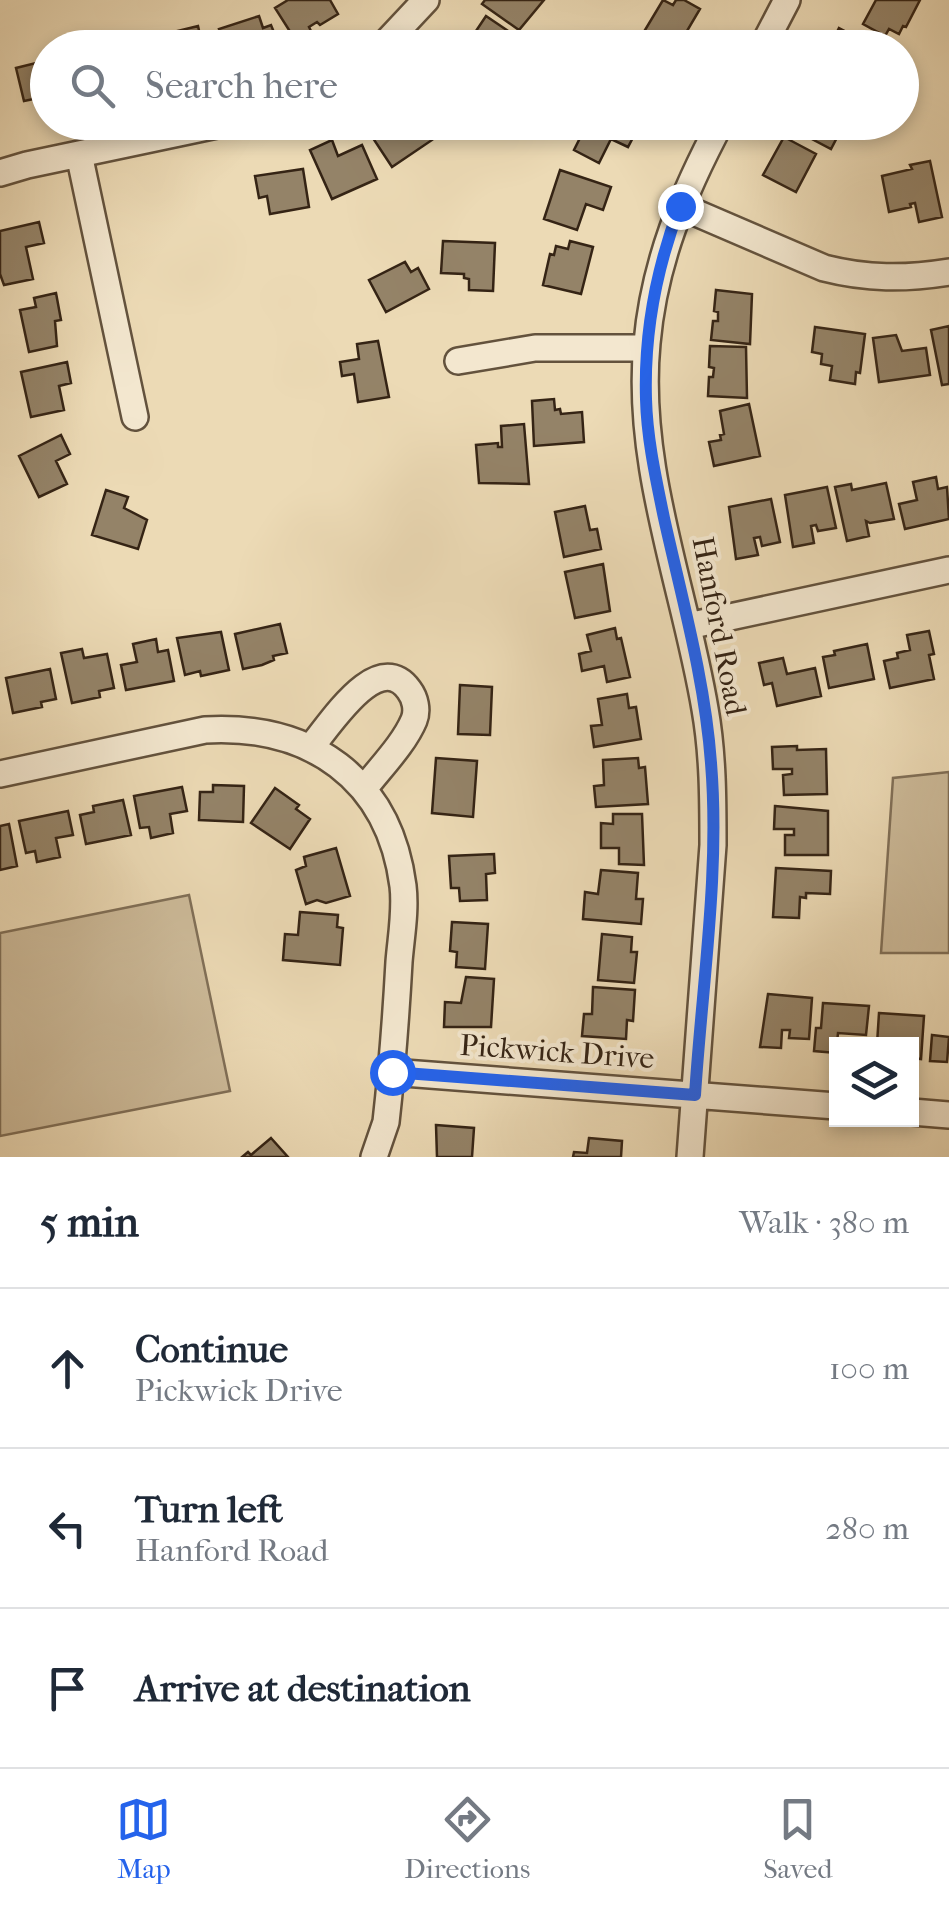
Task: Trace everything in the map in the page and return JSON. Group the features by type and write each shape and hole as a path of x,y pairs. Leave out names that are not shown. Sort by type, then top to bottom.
{"street":[{"path":"398,30 426,0"},
{"path":"772,30 788,0"},
{"path":"0,174 146,140"},
{"name":"Hanford Road","path":"690,1157 714,804 706,712 651,457 646,348 659,269 690,179 711,140"},
{"path":"80,154 135,417"},
{"path":"680,206 846,274 892,279 949,272"},
{"path":"458,361 535,348 646,348"},
{"path":"688,626 949,570"},
{"path":"312,747 363,686 386,678 405,685 415,702 414,721 364,789"},
{"path":"0,774 205,730 260,731 312,747 364,789 390,833 403,888 392,1072 386,1122 374,1157"},
{"name":"Pickwick Drive","path":"392,1072 829,1105"},
{"path":"919,1113 949,1115"}],"shaded area":[{"path":"949,772 949,953 881,953 893,778"},
{"path":"189,895 230,1091 0,1136 0,933"}],"building":[{"path":"288,0 330,0 338,14 320,25 317,22 309,27 310,30 289,30 275,8"},
{"path":"485,0 544,0 519,30 482,4"},
{"path":"663,0 673,5 676,0 684,0 700,9 688,30 645,30"},
{"path":"876,0 920,0 901,30 874,30 863,24"},
{"path":"259,16 263,28 271,25 273,30 219,30"},
{"path":"486,16 507,30 477,30"},
{"path":"30,64 30,100 24,101 16,68"},
{"path":"332,140 338,156 362,145 377,179 332,199 310,150"},
{"path":"374,140 432,140 392,167"},
{"path":"579,140 610,140 599,163 574,150"},
{"path":"613,140 632,140 628,147"},
{"path":"782,140 816,154 796,192 763,175"},
{"path":"814,140 836,140 831,149"},
{"path":"930,161 942,217 919,222 915,203 889,212 882,176"},
{"path":"303,169 309,207 270,214 267,196 259,198 255,176"},
{"path":"560,170 611,187 603,210 586,204 577,230 544,219"},
{"path":"39,222 44,243 26,247 33,279 4,285 0,274 0,231"},
{"path":"443,241 495,243 493,291 469,290 469,279 464,274 441,273"},
{"path":"570,241 593,247 581,294 543,285 550,254 554,255 556,246 568,249"},
{"path":"405,262 411,272 418,268 429,289 386,312 369,280"},
{"path":"716,290 752,294 750,344 711,340 713,321 718,321 718,312 714,311"},
{"path":"56,293 61,320 55,321 57,346 29,352 20,310 36,307 34,298"},
{"path":"949,326 949,384 942,385 931,330"},
{"path":"815,327 865,334 855,384 830,380 832,366 821,364 822,354 812,352"},
{"path":"896,335 902,351 926,348 930,375 879,382 873,338"},
{"path":"378,341 389,397 358,402 354,374 342,376 340,362 359,359 357,344"},
{"path":"710,346 746,347 747,398 708,396 709,377 713,377 714,368 709,367"},
{"path":"67,362 71,383 59,386 64,410 31,417 21,372"},
{"path":"554,399 555,410 560,409 561,414 582,412 584,442 534,446 532,401"},
{"path":"749,404 760,456 714,466 709,442 721,440 720,435 724,434 720,411"},
{"path":"524,424 529,484 479,483 476,445 498,443 502,447 501,426"},
{"path":"61,435 70,454 56,461 67,484 39,497 19,456"},
{"path":"936,477 938,489 947,487 949,519 905,529 899,504 917,500 913,482"},
{"path":"886,483 894,519 866,521 869,536 847,541 835,487 851,484 852,490"},
{"path":"827,487 836,528 818,531 816,525 811,526 814,543 793,547 785,495"},
{"path":"106,490 128,497 124,508 147,520 138,549 92,535"},
{"path":"771,499 780,542 762,546 760,537 754,538 758,555 736,559 729,507"},
{"path":"585,506 590,530 597,529 601,549 564,557 555,512"},
{"path":"603,564 610,611 575,618 565,572"},
{"path":"280,624 287,653 243,669 235,634"},
{"path":"615,628 630,677 607,682 604,666 582,671 579,654 591,651 587,635"},
{"path":"929,631 934,679 890,688 884,661 910,650 907,635"},
{"path":"221,632 229,670 185,675 177,638"},
{"path":"156,639 158,652 168,650 174,681 126,690 121,665 137,662 133,644"},
{"path":"867,644 874,679 829,688 823,657"},
{"path":"82,649 84,658 107,654 114,688 99,691 100,697 72,703 61,653"},
{"path":"783,658 787,674 815,668 821,696 777,706 772,683 764,685 759,663"},
{"path":"50,669 56,699 41,702 42,707 13,713 6,678"},
{"path":"460,685 492,687 490,735 458,734"},
{"path":"627,694 629,708 636,707 641,739 594,747 591,726 602,725 598,699"},
{"path":"797,746 797,750 826,749 827,794 784,795 783,775 792,774 792,769 773,769 772,747"},
{"path":"436,758 477,761 473,817 432,813"},
{"path":"638,758 639,768 645,767 648,804 596,807 594,786 604,785 603,760"},
{"path":"213,785 244,786 243,822 199,820 200,792 213,792"},
{"path":"182,787 187,811 170,814 173,833 151,838 149,827 140,828 134,796"},
{"path":"275,788 299,805 296,809 310,819 290,849 251,823"},
{"path":"123,800 131,835 86,844 80,815 94,812 93,806"},
{"path":"775,806 828,811 828,855 785,855 785,835 794,835 794,829 774,829"},
{"path":"68,811 73,835 56,838 60,857 37,862 35,851 26,853 19,821"},
{"path":"613,814 642,814 644,865 619,864 619,848 601,848 601,823 613,824"},
{"path":"9,824 17,866 0,870 0,826"},
{"path":"336,848 350,896 306,904 296,870 306,866 304,857"},
{"path":"494,854 495,873 486,874 487,900 460,901 459,888 451,888 449,856"},
{"path":"776,868 831,871 830,894 806,893 806,898 800,897 799,918 773,917"},
{"path":"601,870 638,873 636,899 643,899 641,924 583,919 585,892 598,894"},
{"path":"300,912 338,915 337,927 343,928 340,965 283,960 285,934 298,935"},
{"path":"452,922 488,924 485,969 456,967 457,952 450,951"},
{"path":"602,934 632,937 631,952 637,952 634,983 598,980"},
{"path":"466,977 494,979 491,1027 444,1027 445,1002 461,1003"},
{"path":"593,987 635,990 633,1021 627,1020 626,1039 582,1036 584,1014 592,1014"},
{"path":"768,994 812,998 809,1039 789,1038 790,1030 782,1030 781,1048 760,1047"},
{"path":"823,1003 869,1006 866,1035 838,1033 838,1037 829,1037 829,1052 814,1051 816,1028 821,1028"},
{"path":"879,1013 924,1016 921,1059 919,1037 877,1037"},
{"path":"932,1035 949,1037 947,1062 930,1061"},
{"path":"436,1125 474,1128 472,1157 437,1157"},
{"path":"271,1138 288,1157 242,1157 248,1152 251,1155"},
{"path":"589,1138 622,1141 621,1157 573,1157 574,1152 587,1153"}],"route":[{"path":"392,1072 695,1095 714,804 706,712 651,457 646,402 650,312 668,236 680,206"}]}
